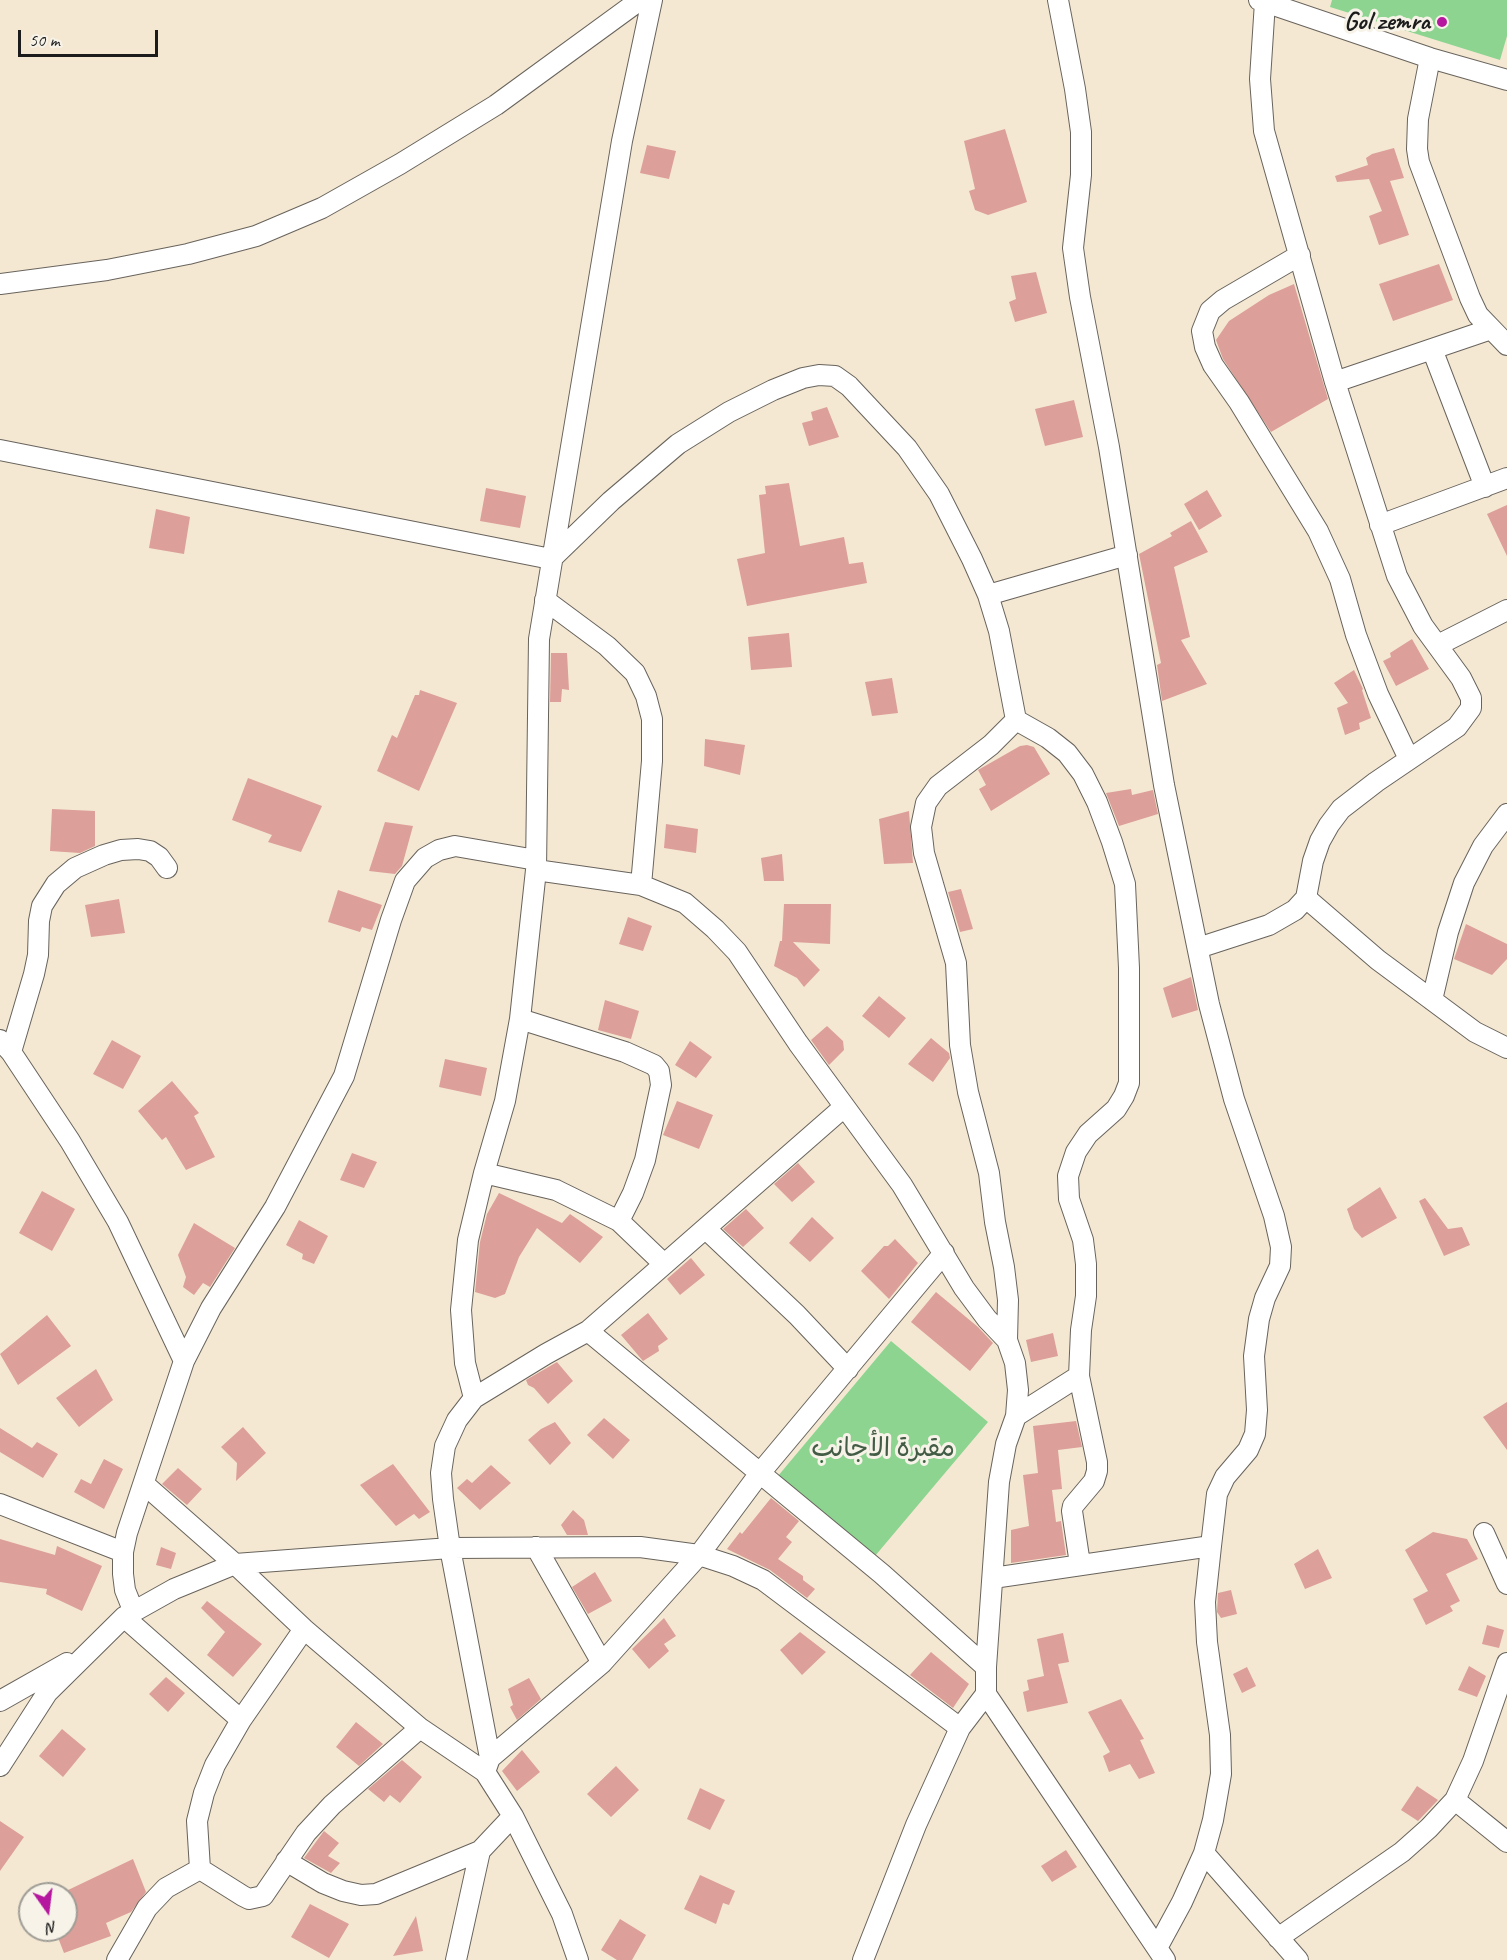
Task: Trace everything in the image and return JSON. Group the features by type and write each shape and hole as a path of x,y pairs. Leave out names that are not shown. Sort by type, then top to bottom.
{"street":[{"path":"0,284 107,270 188,254 256,236 322,208 400,164 496,105 640,0"},
{"path":"474,1398 465,1363 461,1310 468,1240 505,1101 520,1019 536,865 538,639 622,141 652,0"},
{"path":"1058,0 1081,132 1081,176 1073,248 1127,555 1164,785 1209,1004 1234,1099 1274,1216 1281,1247 1280,1266 1265,1298 1259,1319 1254,1356 1257,1410 1255,1434 1248,1450 1225,1477 1217,1494 1211,1546 1205,1602 1206,1632 1220,1735 1221,1774 1213,1821 1204,1853 1161,1954"},
{"path":"1198,948 1269,925 1295,910 1305,898 1313,861 1329,825 1341,810 1358,795 1457,726 1466,718 1471,708 1471,698 1461,678 1423,626 1397,576 1335,382 1264,131 1260,79 1262,1 1431,58 1507,80"},
{"path":"1431,58 1418,118 1419,162 1461,278 1478,315 1507,345"},
{"path":"1299,255 1223,300 1210,311 1202,331 1205,347 1213,365 1239,402 1318,531 1340,579 1356,635 1378,694 1409,759"},
{"path":"1335,382 1491,329"},
{"path":"1432,349 1485,487"},
{"path":"550,559 611,501 678,444 729,412 773,390 803,378 819,375 835,376 849,386 907,448 939,494 988,595 1008,669 1017,720 1048,738 1067,753 1083,774 1112,842 1125,884 1129,968 1129,1083 1116,1109 1088,1134 1076,1152 1068,1176 1069,1199 1083,1240 1086,1264 1086,1296 1081,1330 1079,1376 1097,1471 1094,1481 1076,1501 1072,1511 1080,1564"},
{"path":"0,450 550,559"},
{"path":"1380,525 1507,478"},
{"path":"988,595 1127,555"},
{"path":"545,600 607,646 635,673 646,696 652,719 652,761 641,885"},
{"path":"1438,645 1507,610"},
{"path":"1007,1340 1008,1300 1004,1267 994,1222 989,1173 968,1092 960,1045 956,963 924,853 921,827 926,803 938,786 991,745 1017,720"},
{"path":"1432,1000 1448,932 1464,883 1483,846 1507,814"},
{"path":"241,1720 129,1613 123,1552 127,1533 184,1361 211,1308 275,1208 344,1076 405,881 425,858 439,850 455,846 536,865 641,885 686,903 737,952 798,1043 902,1185 964,1288 1007,1340 1015,1363 1018,1390 1016,1416 1006,1444 999,1482 986,1694 1161,1954"},
{"path":"167,868 150,851 122,850 75,868 56,884 42,906 34,974 5,1046 70,1141 118,1222 184,1361"},
{"path":"1305,898 1378,960 1475,1032 1507,1048"},
{"path":"520,1019 625,1052 654,1065 659,1071 661,1085 645,1160 633,1193 619,1221"},
{"path":"578,1960 562,1914 487,1765 450,1548 441,1473 445,1446 457,1420 474,1398 588,1330 844,1107"},
{"path":"484,1173 556,1190 619,1221 664,1264"},
{"path":"706,1229 797,1315 848,1368"},
{"path":"487,1765 602,1663 699,1555 760,1473 944,1253"},
{"path":"588,1330 882,1574 986,1667"},
{"path":"1016,1416 1079,1376"},
{"path":"144,1484 235,1564 304,1629 420,1728 487,1765"},
{"path":"0,1504 123,1552"},
{"path":"1484,1533 1507,1584"},
{"path":"993,1578 1211,1546"},
{"path":"536,1547 602,1663"},
{"path":"0,1766 48,1693 88,1652 129,1613 174,1589 235,1564 450,1548 640,1548 699,1555 733,1566 764,1580 960,1728"},
{"path":"200,1869 197,1821 204,1793 215,1765 241,1720 304,1629"},
{"path":"0,1701 88,1652"},
{"path":"1278,1938 1402,1852 1455,1800 1473,1761 1507,1663"},
{"path":"863,1960 916,1825 960,1728 986,1694"},
{"path":"200,1869 249,1899 263,1896 306,1833 332,1805 420,1728"},
{"path":"1455,1800 1507,1842"},
{"path":"286,1862 323,1883 343,1891 361,1895 376,1894 480,1851 513,1816"},
{"path":"456,1960 480,1851"},
{"path":"1204,1853 1298,1960"},
{"path":"117,1960 147,1908 166,1888 200,1869"}],"green space":[{"name":"Gol zemra","path":"1332,0 1507,0 1507,36 1500,60 1330,7"},
{"name":"مقبرة الأجانب","path":"891,1341 988,1422 875,1556 778,1476"}],"building":[{"path":"1005,129 1027,202 988,215 975,210 969,191 975,189 964,141"},
{"path":"647,145 676,151 669,179 640,173"},
{"path":"1394,148 1404,178 1390,181 1409,235 1379,245 1369,216 1382,211 1369,179 1337,182 1335,176 1368,165 1366,158 1372,154"},
{"path":"1439,264 1453,300 1393,321 1379,284"},
{"path":"1036,272 1047,313 1015,322 1009,302 1016,299 1011,276"},
{"path":"1294,284 1328,399 1271,432 1223,359 1216,340 1229,321 1269,295"},
{"path":"1074,400 1083,437 1045,446 1035,409"},
{"path":"827,407 839,437 809,446 802,423 813,420 811,412"},
{"path":"789,483 800,546 844,537 849,564 863,562 867,583 747,606 737,559 765,553 759,495 766,494 765,486"},
{"path":"486,488 526,496 520,528 480,521"},
{"path":"1207,490 1222,516 1199,530 1184,504"},
{"path":"1507,505 1507,556 1487,514"},
{"path":"156,509 190,517 184,554 149,548"},
{"path":"1191,521 1208,552 1174,567 1190,637 1181,640 1207,684 1162,701 1157,665 1161,663 1139,554 1172,536 1170,533"},
{"path":"789,633 792,667 751,670 748,637"},
{"path":"1412,639 1429,669 1396,686 1383,661 1391,657 1390,653"},
{"path":"551,653 567,653 569,690 562,689 561,702 550,702"},
{"path":"1354,670 1363,689 1371,718 1359,723 1360,729 1345,735 1337,708 1348,703 1334,683"},
{"path":"892,678 898,713 872,716 865,682"},
{"path":"420,690 457,703 419,791 377,771 392,735 397,738 415,695 419,695"},
{"path":"705,739 745,745 740,775 704,766"},
{"path":"1020,746 1034,747 1050,774 991,811 979,789 986,785 978,770"},
{"path":"248,778 322,806 301,852 268,842 272,835 232,820"},
{"path":"1131,789 1132,795 1153,790 1158,814 1119,826 1106,793"},
{"path":"52,809 95,811 95,846 80,853 50,851"},
{"path":"909,811 913,863 884,864 879,819"},
{"path":"385,822 413,826 402,866 395,874 369,871"},
{"path":"666,824 698,829 696,853 664,848"},
{"path":"782,854 784,881 764,881 761,858"},
{"path":"961,889 973,929 960,932 948,892"},
{"path":"338,890 382,905 372,930 362,927 360,932 328,922"},
{"path":"119,899 125,933 91,937 85,905"},
{"path":"784,904 831,904 830,944 793,942 820,970 804,987 797,978 774,966 780,941 782,941"},
{"path":"628,917 652,926 643,951 619,944"},
{"path":"1466,924 1507,944 1507,959 1492,975 1454,959"},
{"path":"1191,977 1198,1010 1172,1018 1163,988"},
{"path":"879,996 906,1018 889,1038 862,1016"},
{"path":"605,1000 639,1011 631,1039 598,1030"},
{"path":"827,1026 843,1041 844,1050 829,1065 811,1040"},
{"path":"931,1038 949,1053 950,1058 933,1082 908,1064"},
{"path":"112,1040 141,1056 123,1089 93,1074"},
{"path":"690,1041 712,1057 696,1078 675,1065"},
{"path":"445,1059 487,1068 481,1096 439,1087"},
{"path":"172,1081 199,1113 194,1116 215,1157 186,1170 166,1137 162,1140 138,1111"},
{"path":"677,1101 713,1115 699,1149 663,1135"},
{"path":"352,1153 377,1162 364,1188 340,1180"},
{"path":"798,1163 815,1182 792,1202 774,1184"},
{"path":"1380,1187 1397,1218 1362,1238 1354,1229 1347,1209"},
{"path":"42,1191 75,1209 52,1251 19,1233"},
{"path":"499,1193 562,1223 570,1214 603,1237 580,1263 537,1228 519,1257 505,1294 495,1298 475,1292 480,1242 487,1214"},
{"path":"1425,1198 1448,1229 1462,1227 1470,1245 1444,1256 1419,1201"},
{"path":"746,1209 764,1228 743,1247 723,1229"},
{"path":"812,1217 834,1238 810,1262 789,1243"},
{"path":"299,1220 328,1236 314,1264 302,1259 303,1254 286,1245"},
{"path":"194,1223 235,1248 210,1287 203,1283 194,1295 183,1287 186,1277 178,1255"},
{"path":"895,1239 918,1263 889,1299 861,1271 884,1246 888,1246"},
{"path":"691,1258 705,1275 680,1295 667,1279"},
{"path":"936,1292 978,1327 993,1343 970,1371 911,1322"},
{"path":"648,1313 668,1339 658,1346 659,1351 643,1361 621,1335"},
{"path":"47,1315 71,1346 18,1385 0,1354"},
{"path":"1053,1333 1058,1356 1031,1362 1026,1340"},
{"path":"557,1362 573,1381 548,1404 534,1388 528,1385 526,1380"},
{"path":"96,1369 113,1400 79,1427 56,1398"},
{"path":"1507,1402 1507,1450 1483,1417"},
{"path":"604,1418 630,1440 613,1459 587,1435"},
{"path":"1076,1421 1082,1447 1058,1450 1062,1489 1052,1490 1056,1522 1061,1521 1066,1555 1011,1563 1011,1530 1029,1526 1023,1475 1038,1473 1033,1426"},
{"path":"555,1422 571,1443 550,1465 528,1440 541,1429"},
{"path":"243,1427 266,1453 236,1481 237,1463 221,1447"},
{"path":"0,1428 32,1448 37,1442 58,1454 43,1478 0,1452"},
{"path":"104,1459 123,1469 104,1509 74,1492 81,1479 91,1484"},
{"path":"393,1464 430,1512 419,1519 414,1514 396,1526 360,1485"},
{"path":"491,1465 511,1483 480,1510 457,1488 467,1479 472,1483"},
{"path":"178,1468 202,1489 187,1505 162,1484"},
{"path":"771,1498 799,1521 786,1537 792,1542 778,1559 803,1576 803,1580 815,1589 807,1598 770,1570 727,1549"},
{"path":"573,1510 584,1520 588,1535 567,1535 561,1525"},
{"path":"1433,1532 1467,1539 1478,1559 1446,1574 1460,1601 1450,1606 1453,1611 1426,1625 1413,1599 1428,1591 1405,1550"},
{"path":"0,1539 55,1555 57,1546 102,1566 82,1611 46,1594 47,1589 0,1582"},
{"path":"161,1547 176,1553 171,1569 156,1565"},
{"path":"1318,1549 1332,1578 1305,1589 1294,1564"},
{"path":"595,1572 612,1601 588,1614 572,1587"},
{"path":"1231,1590 1237,1614 1221,1618 1217,1612 1218,1593"},
{"path":"207,1601 262,1644 233,1677 207,1655 225,1632 201,1608"},
{"path":"664,1618 676,1636 664,1644 669,1651 649,1669 632,1649"},
{"path":"1487,1625 1504,1630 1499,1648 1482,1644"},
{"path":"800,1632 826,1652 802,1675 780,1650"},
{"path":"1063,1633 1069,1662 1058,1664 1068,1703 1027,1712 1023,1692 1029,1690 1027,1680 1044,1676 1037,1639"},
{"path":"931,1652 969,1684 953,1708 910,1675"},
{"path":"1469,1666 1486,1676 1477,1697 1458,1690"},
{"path":"1247,1667 1256,1686 1242,1693 1233,1674"},
{"path":"166,1677 185,1693 168,1712 149,1694"},
{"path":"529,1678 541,1699 517,1720 510,1707 513,1705 508,1689"},
{"path":"1121,1699 1144,1739 1140,1740 1155,1773 1139,1779 1130,1764 1109,1772 1103,1756 1110,1752 1088,1712"},
{"path":"356,1722 383,1744 359,1766 336,1747"},
{"path":"62,1729 86,1749 63,1777 39,1756"},
{"path":"522,1750 540,1772 517,1791 502,1771"},
{"path":"402,1760 422,1777 400,1803 390,1795 384,1802 368,1789"},
{"path":"616,1766 639,1790 611,1817 587,1794"},
{"path":"1417,1786 1438,1800 1418,1821 1401,1810"},
{"path":"700,1788 725,1800 710,1830 687,1819"},
{"path":"0,1821 24,1837 0,1871"},
{"path":"324,1831 339,1843 328,1856 340,1863 331,1873 304,1858"},
{"path":"1066,1850 1077,1867 1052,1882 1041,1866"},
{"path":"133,1859 146,1892 131,1912 106,1923 111,1936 64,1953 60,1942 78,1942 78,1885"},
{"path":"700,1875 735,1891 729,1905 723,1903 716,1924 684,1909"},
{"path":"310,1904 349,1924 329,1958 291,1937"},
{"path":"416,1916 423,1951 393,1956"},
{"path":"620,1919 646,1935 632,1960 617,1960 601,1950"}],"place":[{"name":"Gol zemra","path":"1442,22"}]}
